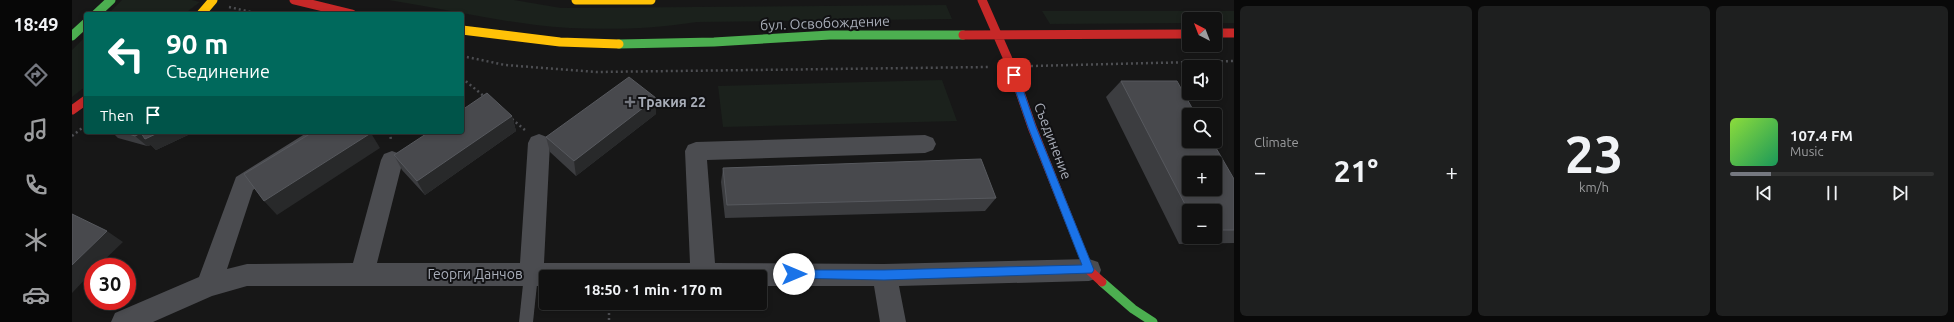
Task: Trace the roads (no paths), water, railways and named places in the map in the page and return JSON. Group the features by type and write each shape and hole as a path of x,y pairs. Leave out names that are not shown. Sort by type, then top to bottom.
{"main road":[{"path":"98,12 111,0"},
{"path":"203,12 213,0"},
{"path":"294,0 344,12"},
{"path":"576,0 651,0"},
{"name":"Съединение","path":"982,0 997,34 1089,270"},
{"path":"72,36 84,25"},
{"name":"бул. Освобождение","path":"464,30 528,39 596,44 714,42 830,35 1182,34"},
{"path":"1222,34 1234,33"},
{"path":"72,110 84,101"},
{"path":"1089,270 1133,309 1153,322"}],"street":[{"path":"209,285 244,184 322,134"},
{"path":"531,275 539,144"},
{"path":"703,270 696,151 925,144"},
{"path":"362,274 392,160"},
{"name":"Георги Данчов","path":"767,274 884,275 1089,270"},
{"name":"Георги Данчов","path":"124,322 209,285 247,275 539,275"},
{"path":"884,275 893,322"}],"lane":[{"path":"526,322 531,275"}],"place":[{"name":"Тракия 22","path":"630,102"}]}
